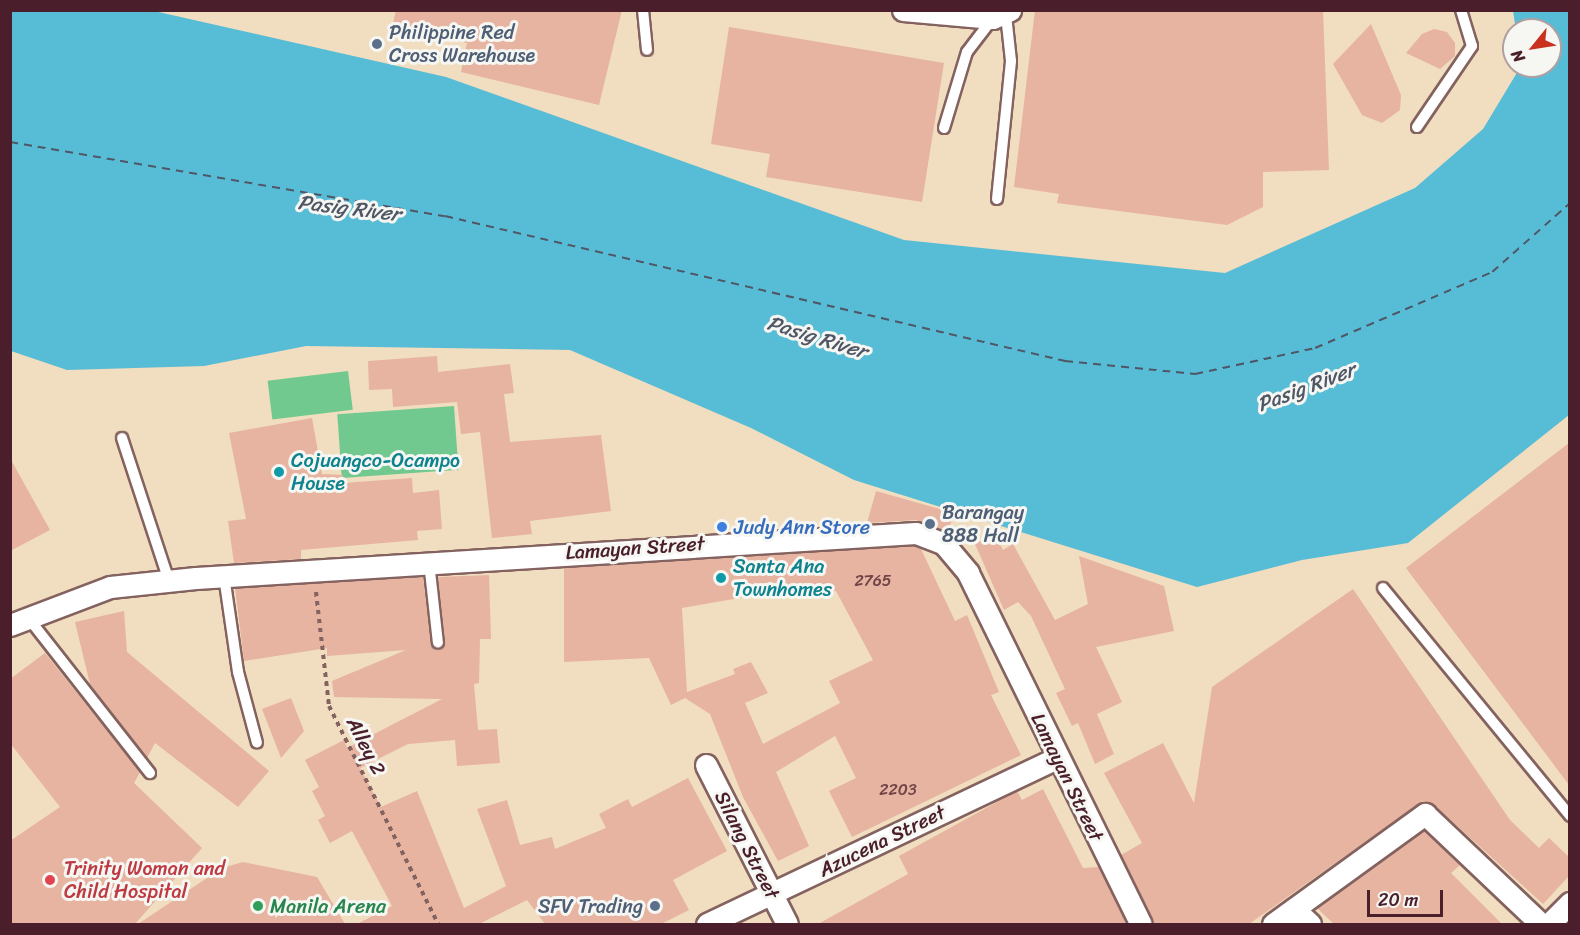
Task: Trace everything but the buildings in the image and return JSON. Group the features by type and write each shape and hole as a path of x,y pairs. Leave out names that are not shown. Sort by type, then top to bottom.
{"street":[{"path":"903,10 1003,14"},
{"name":"Lamayan Street","path":"18,620 110,587 169,581 309,568 916,532 944,544 968,573 1056,758 1140,924"},
{"name":"Azucena Street","path":"707,924 1056,758"},
{"name":"Silang Street","path":"706,765 787,924"},
{"path":"1273,924 1425,814 1541,924"},
{"path":"1549,924 1569,903"},
{"path":"1294,909 1310,924"}],"lane":[{"path":"643,10 647,50"},
{"path":"1417,127 1473,46 1461,10"},
{"path":"944,128 968,52 1003,14"},
{"path":"997,199 1011,61 1003,14"},
{"path":"122,438 169,581"},
{"path":"428,561 438,643"},
{"path":"224,576 238,672 257,743"},
{"path":"1383,588 1569,816"},
{"path":"18,620 150,773"}],"path":[{"name":"Alley 2","path":"309,568 329,706 438,924"}],"green space":[{"path":"348,371 353,410 272,420 268,381"},
{"path":"454,406 458,470 342,478 337,414"}],"water":[{"name":"Pasig River","path":"11,10 154,11 446,77 904,240 1225,273 1415,188 1483,129 1514,78 1562,78 1562,18 1514,18 1513,11 1569,11 1569,415 1408,543 1302,560 1197,587 854,480 751,428 570,350 306,346 204,366 67,370 11,351"}],"ferry route":[{"path":"10,142 445,216 1065,361 1195,374 1315,348 1492,272 1570,203"}],"place":[{"name":"Philippine Red Cross Warehouse","path":"377,44"},
{"name":"Cojuangco-Ocampo House","path":"279,472"},
{"name":"Barangay 888 Hall","path":"930,524"},
{"name":"Judy Ann Store","path":"722,527"},
{"name":"Santa Ana Townhomes","path":"721,578"},
{"name":"Trinity Woman and Child Hospital","path":"50,880"},
{"name":"Manila Arena","path":"258,906"},
{"name":"SFV Trading","path":"655,906"}]}
